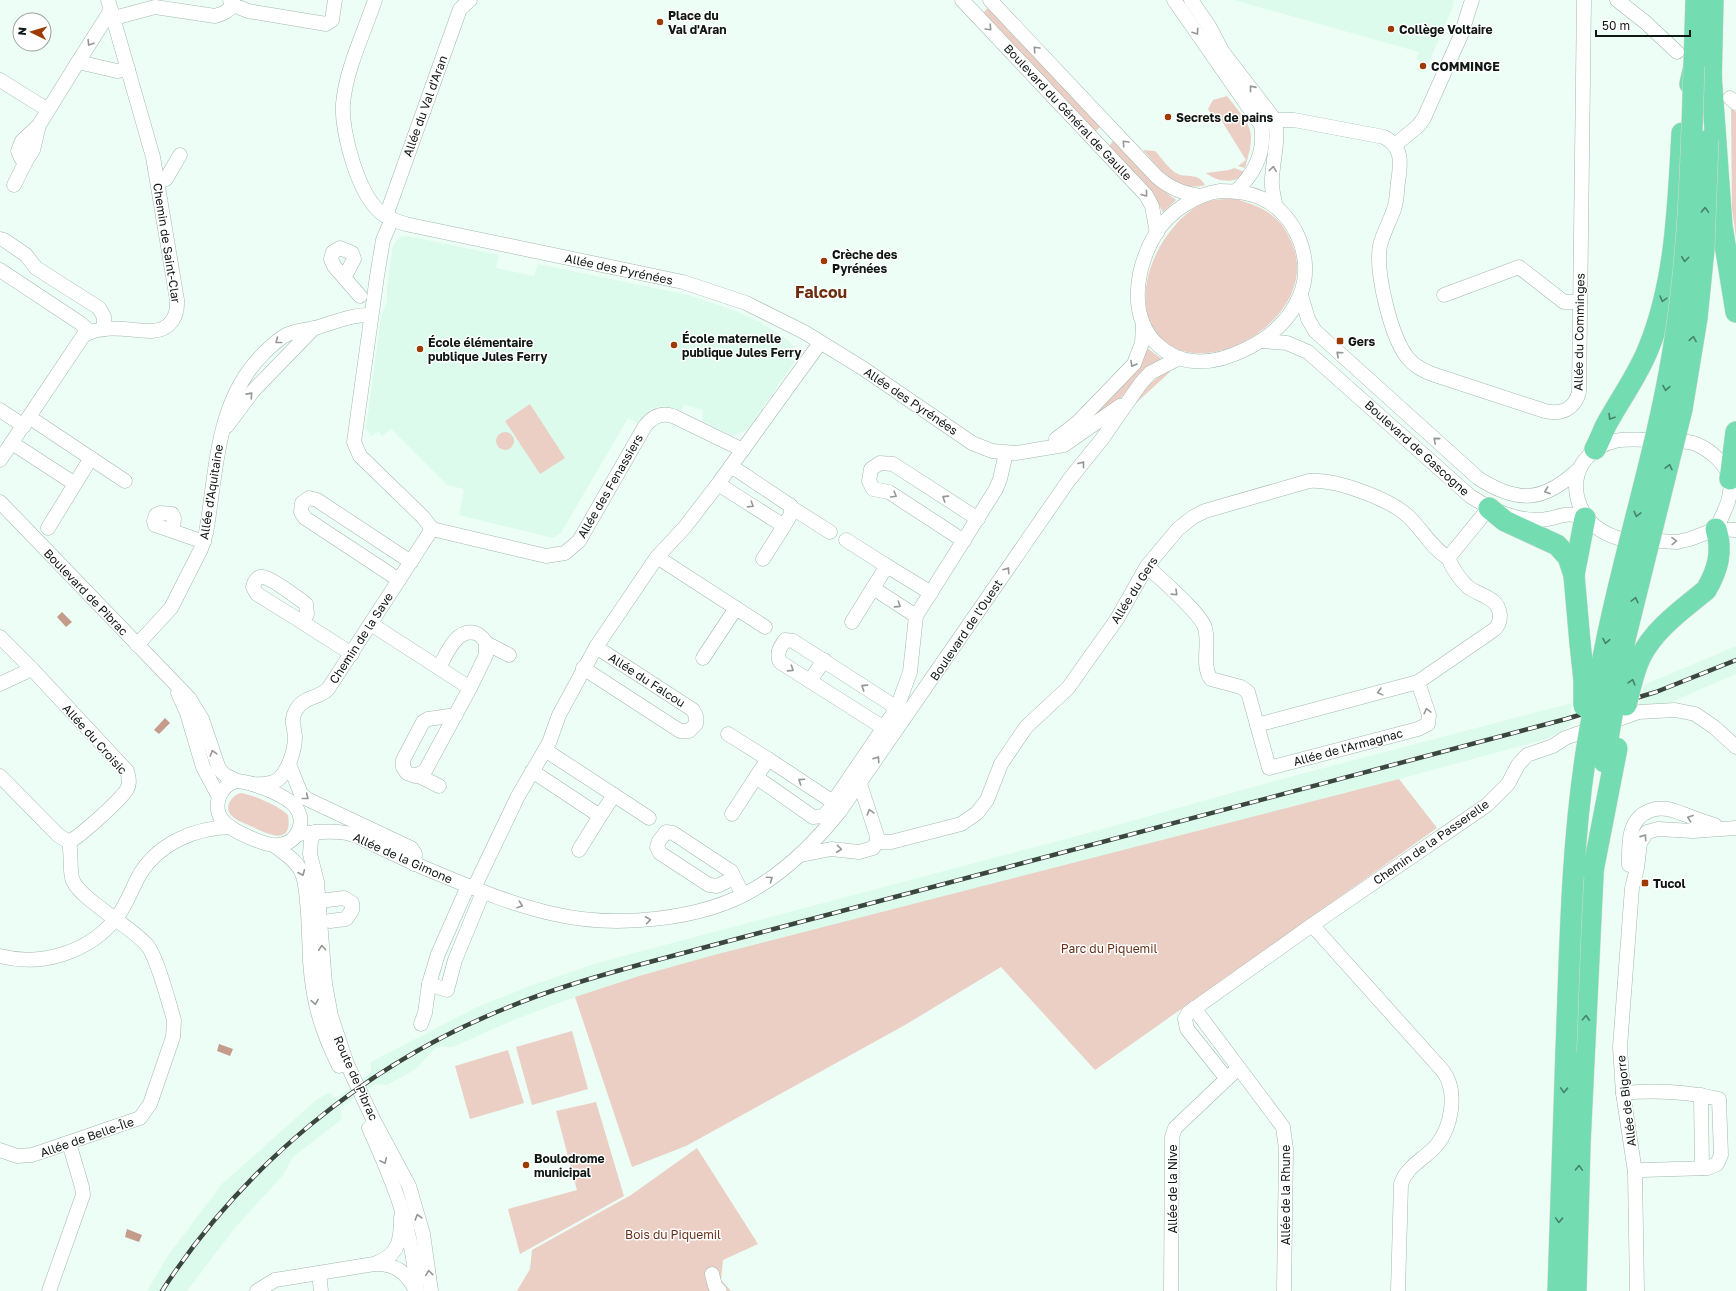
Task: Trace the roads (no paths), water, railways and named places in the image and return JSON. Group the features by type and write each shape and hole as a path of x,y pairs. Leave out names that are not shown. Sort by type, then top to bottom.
{"highway":[{"path":"1696,0 1722,226 1736,312"},
{"path":"1572,906 1586,757 1600,673 1610,623 1663,406 1673,349 1684,276 1703,70 1713,0"},
{"path":"1558,1291 1575,1054 1593,871 1596,816 1614,696 1625,639 1680,416 1697,318 1704,249 1708,140 1703,70"},
{"path":"1595,449 1605,427 1629,390 1650,347 1669,281 1677,212 1683,122 1703,70"},
{"path":"1732,490 1736,432"},
{"path":"1489,508 1505,521 1557,545 1568,557 1574,575 1585,697 1575,767 1572,906 1575,1054 1576,1291"},
{"path":"1574,575 1585,518"},
{"path":"1706,590 1714,577 1718,566 1720,549 1726,529"},
{"path":"1593,871 1624,710 1640,658 1651,639 1672,618 1718,580 1736,547"}],"street":[{"path":"231,2 248,11 326,24 330,23 332,18 335,0"},
{"name":"Allée des Pyrénées","path":"375,0 350,70 343,105 344,124 352,161 360,182 375,205 389,217 410,225 701,287 763,310 864,369 972,443 986,450 1006,453 1028,452 1064,445 1129,399"},
{"name":"Allée du Val d'Aran","path":"389,217 460,9 470,0"},
{"name":"Boulevard du Général de Gaulle","path":"962,0 1146,195 1152,206 1157,233"},
{"name":"Boulevard du Général de Gaulle","path":"990,0 1157,177 1170,187 1185,194 1201,196"},
{"path":"1174,0 1261,125 1263,136 1260,156 1252,174 1236,191"},
{"path":"1191,0 1209,26 1222,51 1275,120 1277,147 1272,182 1276,207"},
{"path":"1261,125 1275,120 1302,121 1380,136 1388,139 1394,145 1418,126 1424,118 1463,29 1472,0"},
{"name":"Allée du Comminges","path":"1394,145 1400,157 1400,168 1395,206 1380,246 1380,268 1384,295 1400,345 1407,358 1416,366 1432,374 1545,411 1555,413 1562,412 1572,406 1579,392 1584,0"},
{"path":"1617,0 1645,22 1677,52"},
{"path":"14,185 27,159 20,157 18,148 27,135 39,125 111,9 155,7 215,16 223,14 232,7 231,2"},
{"name":"Chemin de Saint-Clar","path":"90,332 104,329 156,331 170,324 176,314 177,300 153,157 111,9"},
{"path":"78,62 117,71 128,69"},
{"path":"0,80 48,110"},
{"path":"158,182 166,179 180,155"},
{"path":"1220,191 1236,191 1263,198 1276,207 1296,231 1305,261 1305,278 1301,295 1292,311 1279,326 1262,341 1240,352 1210,361 1194,361 1179,358 1160,347 1152,340 1143,326 1138,298 1139,284 1147,254 1157,233 1168,220 1186,204 1201,196 1220,191"},
{"path":"389,217 383,240 376,281 354,434 355,446 360,456 423,517 432,529"},
{"path":"0,239 4,240 26,255 36,268 99,308 104,317 104,329"},
{"path":"19,282 32,262"},
{"path":"1444,295 1519,267 1564,302 1580,302"},
{"path":"0,270 80,323 90,332 79,340 0,460"},
{"path":"344,278 360,296"},
{"path":"355,317 356,304 360,296 376,281"},
{"name":"Boulevard de Gascogne","path":"1301,295 1308,319 1315,331 1478,478 1494,488 1510,494 1527,495 1545,492 1563,484 1579,469"},
{"name":"Allée d'Aquitaine","path":"137,645 171,608 204,542 220,438 244,402 314,328 355,317 371,315"},
{"name":"Allée des Pyrénées","path":"1044,448 1075,426 1134,364 1142,343 1143,326"},
{"name":"Boulevard de Gascogne","path":"1262,341 1286,342 1308,352 1470,496 1489,508 1520,518 1538,520 1567,514 1576,514 1585,518"},
{"name":"Allée du Falcou","path":"475,889 532,771 553,735 559,715 583,668 596,647 657,557 685,527 718,484 820,343"},
{"name":"Boulevard de l'Ouest","path":"756,777 813,817 823,816 860,784 893,719 1068,480 1102,439 1129,399 1150,373 1179,358"},
{"path":"0,410 26,422 91,458 125,481"},
{"name":"Allée des Fenassiers","path":"432,529 542,556 561,554 571,549 579,541 645,426 653,418 660,415 673,416 743,450"},
{"path":"1624,439 1694,443 1704,448 1719,460 1732,490 1726,529 1677,542 1621,539 1599,529 1585,518 1578,498 1576,479 1579,469 1595,449 1604,444 1624,439"},
{"path":"12,443 75,484"},
{"path":"728,734 768,759 836,806 893,719 910,672 916,616 978,519 1000,479 1006,453"},
{"path":"48,528 91,458"},
{"path":"964,541 889,492 873,489 869,481 871,469 880,463 894,464 978,519"},
{"path":"731,466 830,532"},
{"name":"Allée du Gers","path":"801,855 808,852 831,849 853,852 868,851 873,848 877,842 891,842 961,824 977,813 987,800 1001,764 1034,718 1068,688 1117,619 1147,566 1173,533 1199,514 1314,481 1369,494 1391,503 1411,519 1440,553 1448,558 1454,571 1466,585 1472,590 1487,596 1497,606 1500,613 1495,629 1418,682"},
{"path":"718,484 784,526"},
{"path":"399,580 306,518 301,512 302,503 309,498 317,500 411,562"},
{"name":"Boulevard de Pibrac","path":"0,502 198,709 219,769 225,775 237,781"},
{"path":"763,559 791,514 792,508"},
{"path":"1448,558 1489,508"},
{"name":"Chemin de la Save","path":"252,784 266,783 278,779 289,764 295,736 292,720 297,708 304,700 322,694 328,689 432,529"},
{"path":"173,531 204,542"},
{"path":"846,540 931,593"},
{"path":"657,557 765,627"},
{"path":"852,622 887,566"},
{"name":"Allée de l'Armagnac","path":"1147,566 1197,615 1204,626 1207,637 1207,668 1211,679 1246,690 1269,768 1418,729 1428,724 1429,715 1418,682"},
{"path":"873,588 916,616"},
{"path":"703,658 736,608"},
{"path":"302,622 352,654"},
{"path":"371,624 470,688"},
{"path":"439,668 455,641 463,634 471,632 482,637 486,643 509,655"},
{"name":"Allée du Croisic","path":"0,637 32,669 127,771 129,784 125,792 80,836 69,842"},
{"path":"785,640 794,641 824,660 893,719 810,681 780,662 777,656 785,640"},
{"path":"417,775 425,771 456,715 486,655 486,643"},
{"name":"Allée du Falcou","path":"583,668 680,731 689,731 694,727 696,716 693,710 596,647"},
{"path":"810,681 824,660"},
{"path":"0,684 32,669"},
{"name":"Boulevard de Pibrac","path":"172,682 187,713 202,767 219,797"},
{"path":"1257,725 1418,682"},
{"name":"Chemin de la Passerelle","path":"1194,1008 1487,805 1508,784 1523,759 1533,752 1553,746 1565,738 1639,712 1663,710 1683,710 1695,714 1714,727 1736,747"},
{"path":"439,786 417,775 407,773 402,762 421,725 428,719 456,715"},
{"path":"545,750 649,818"},
{"path":"732,814 768,759"},
{"path":"289,764 301,794 307,799 411,848 414,854 414,864"},
{"path":"532,771 600,816"},
{"path":"0,776 58,835 69,842 72,853 73,882 82,892 116,918"},
{"path":"237,781 252,784 288,800 294,805 298,812 300,823 297,836 290,842 275,846 267,845 230,827 225,823 218,812 219,797 226,786 237,781"},
{"path":"860,784 869,808 877,836 877,842"},
{"path":"579,850 614,795"},
{"name":"Boulevard de l'Ouest","path":"475,889 554,914 598,921 623,922 650,920 704,909 743,895 773,877 801,855 822,833 836,806"},
{"name":"Allée de Bigorre","path":"1632,888 1629,863 1631,831 1634,823 1644,813 1657,808 1668,809 1701,822 1732,828"},
{"path":"199,831 218,812"},
{"path":"0,956 28,960 46,958 61,955 86,944 116,918 126,903 141,873 151,861 172,843 199,831 230,827"},
{"name":"Allée de Bigorre","path":"1637,1291 1635,1172 1623,1093 1620,1047 1632,888 1637,868 1640,843 1647,832 1658,829 1693,831 1732,828"},
{"path":"734,878 717,886 709,885 660,853 657,847 659,841 666,832 670,831 730,870 743,895"},
{"path":"311,860 310,848 315,832"},
{"name":"Allée de la Gimone","path":"297,836 315,832 350,834 414,864 475,889"},
{"name":"Route de Pibrac","path":"297,836 305,854 311,860 316,874 325,984 336,1032 362,1095 409,1186 422,1228 421,1256 416,1291"},
{"name":"Route de Pibrac","path":"275,846 296,864 302,872 304,878 310,964 318,1018 323,1032 391,1176 421,1256 431,1291"},
{"path":"429,984 447,990 475,889"},
{"path":"421,1024 425,1013 429,984 438,954 475,889"},
{"path":"319,901 344,898 352,902 352,910 346,919 330,921"},
{"name":"Allée de Belle-Île","path":"0,1150 18,1156 27,1156 135,1121 144,1115 150,1104 174,1033 174,1020 150,950 116,918"},
{"path":"1312,925 1443,1071 1450,1083 1451,1109 1442,1137 1432,1150 1409,1169 1401,1184 1398,1291"},
{"path":"1194,1008 1186,1017 1185,1025 1227,1079"},
{"name":"Allée de la Rhune","path":"1194,1008 1280,1122 1284,1133 1284,1291"},
{"name":"Allée de la Nive","path":"1171,1291 1172,1137 1175,1128 1187,1115 1240,1067"},
{"path":"1623,1093 1636,1092 1701,1095 1719,1099 1721,1155 1718,1162 1713,1166 1702,1168 1643,1170 1635,1172"},
{"path":"1701,1095 1702,1168"},
{"path":"49,1291 83,1195 69,1143"},
{"path":"393,1255 399,1238 401,1216 400,1199"},
{"path":"374,1264 393,1255 403,1253 421,1256"},
{"path":"257,1291 275,1280 374,1264 390,1265 399,1269 406,1276 416,1291"},
{"path":"319,1272 321,1291"},
{"path":"712,1274 715,1286 720,1291"}],"railway":[{"path":"162,1291 194,1245 230,1202 269,1162 311,1124 356,1090 403,1059 453,1032 521,1002 572,984 642,964 1566,719 1656,692 1736,660"}],"place":[{"name":"Place du Val d'Aran","path":"660,22"},
{"name":"Collège Voltaire","path":"1391,29"},
{"name":"COMMINGE","path":"1423,66"},
{"name":"Secrets de pains","path":"1168,117"},
{"name":"Crèche des Pyrénées","path":"824,261"},
{"name":"Gers","path":"1340,341"},
{"name":"École maternelle publique Jules Ferry","path":"674,345"},
{"name":"École élémentaire publique Jules Ferry","path":"420,349"},
{"name":"Tucol","path":"1645,883"},
{"name":"Boulodrome municipal","path":"526,1165"}],"district":[{"name":"Falcou","path":"821,292"}],"park label":[{"name":"Parc du Piquemil","path":"1109,948"},
{"name":"Bois du Piquemil","path":"673,1234"}]}
